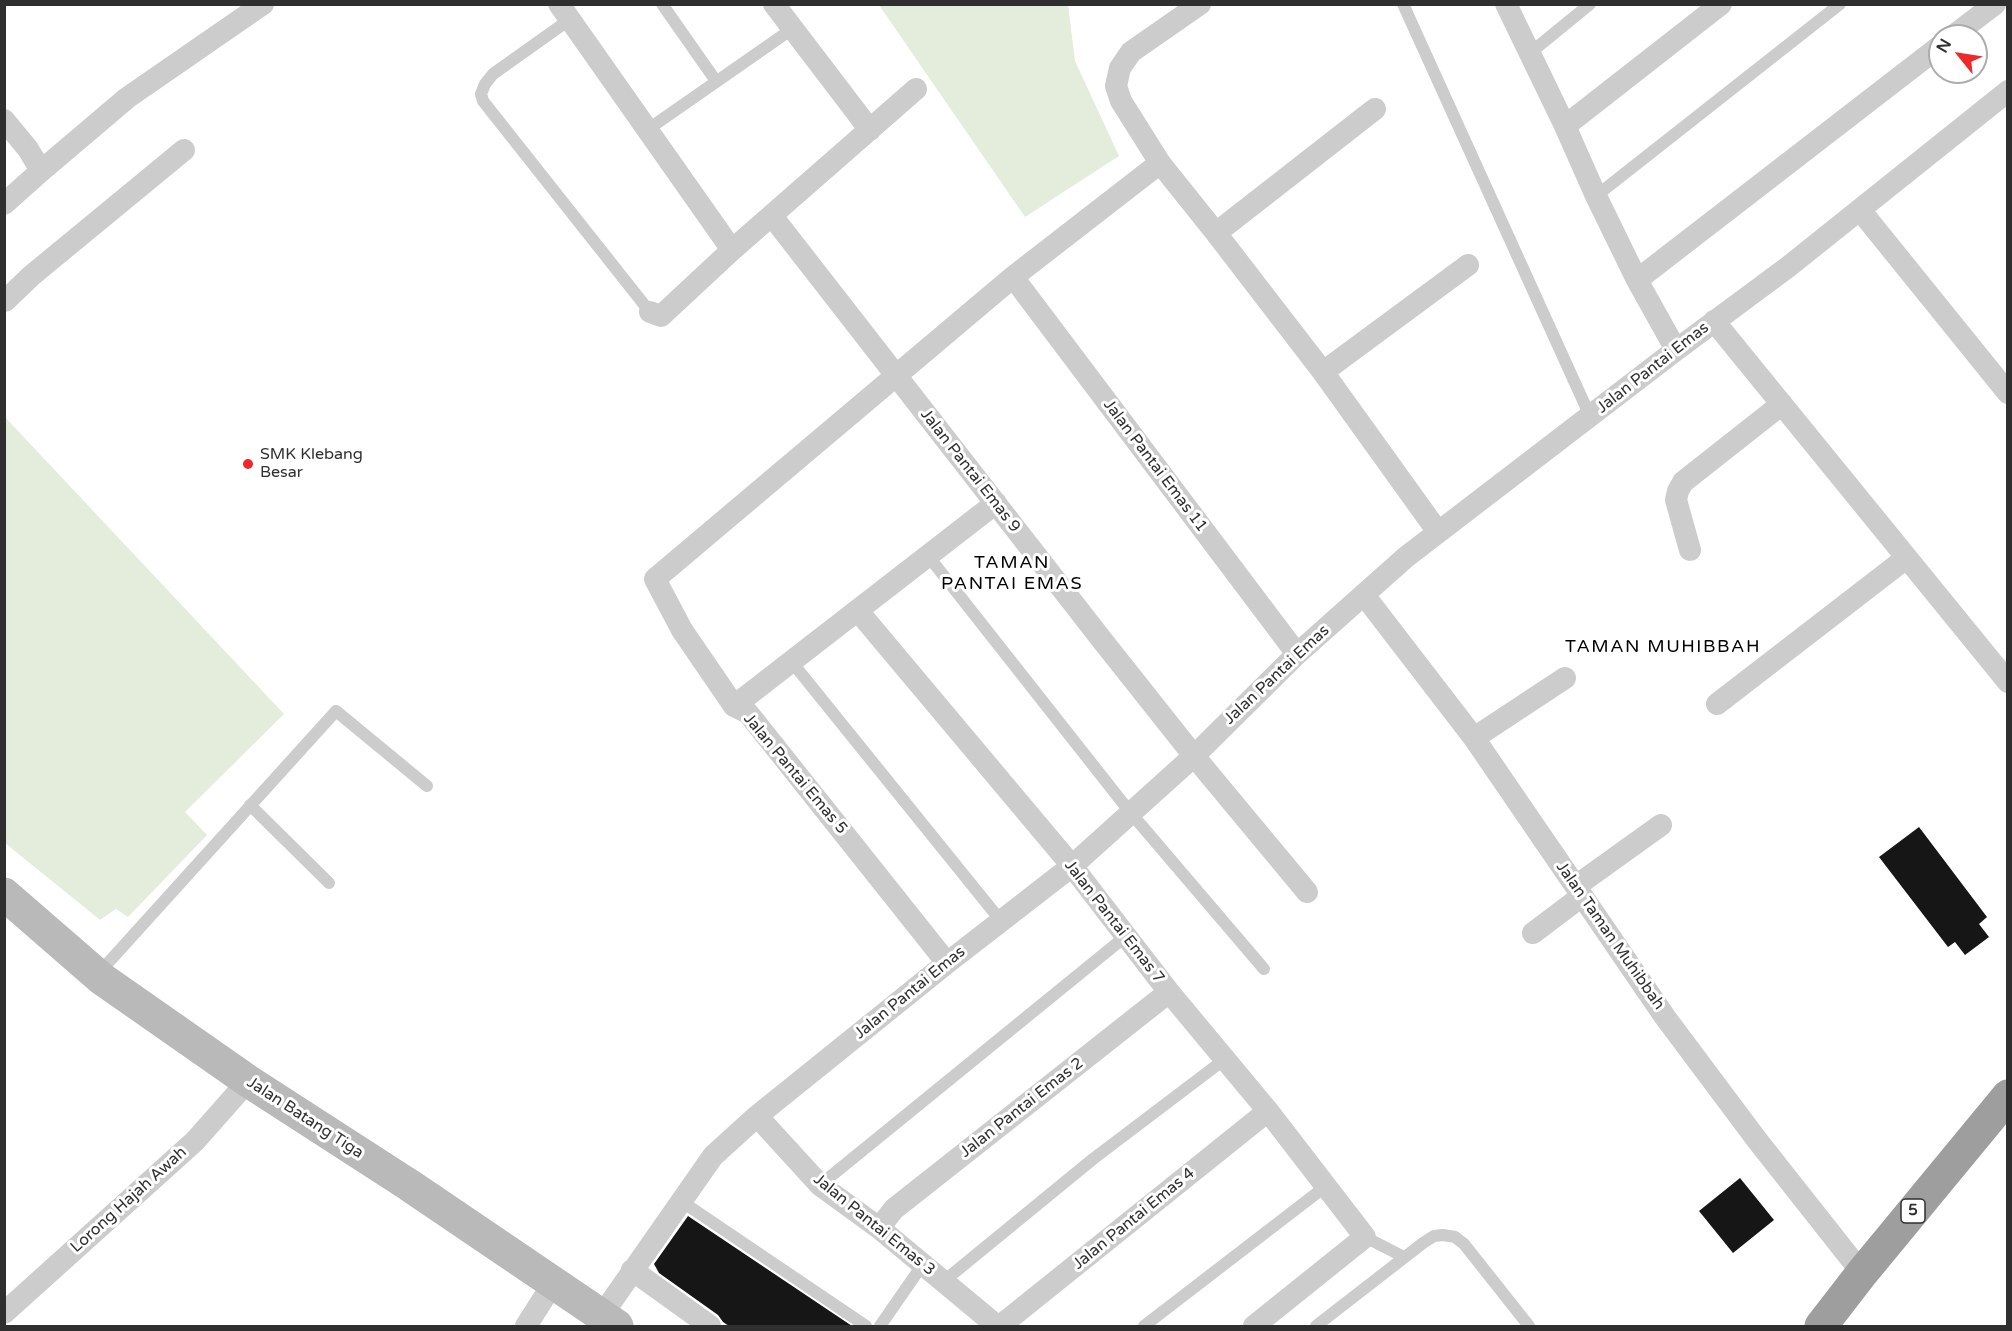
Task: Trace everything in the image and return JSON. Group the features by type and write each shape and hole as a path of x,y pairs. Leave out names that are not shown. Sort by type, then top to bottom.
{"highway":[{"name":"5","path":"1821,1326 2007,1096"}],"main road":[{"name":"Jalan Batang Tiga","path":"4,894 97,974 248,1081 399,1178 610,1321"}],"street":[{"path":"4,204 127,98 263,4"},
{"path":"774,4 870,130"},
{"path":"1506,4 1637,280 1676,350"},
{"path":"1565,126 1721,4"},
{"path":"1969,24 1995,4"},
{"path":"1199,5 1131,52 1120,68 1116,86 1121,101 1160,163 1323,372 1438,532"},
{"path":"562,8 732,250"},
{"path":"1637,280 1928,55"},
{"path":"650,312 661,316 732,250 916,89"},
{"name":"Jalan Pantai Emas","path":"610,1321 632,1270 713,1156 757,1116 1071,866 1194,756 1296,654 1438,532 1788,267 2007,91"},
{"path":"1216,232 1376,109"},
{"path":"4,120 28,149 41,171"},
{"path":"5,301 31,276 184,150"},
{"path":"896,377 1013,277 1160,163"},
{"path":"1860,210 2007,393"},
{"name":"Jalan Pantai Emas 9","path":"771,216 1194,756 1307,892"},
{"path":"1323,372 1468,265"},
{"name":"Jalan Pantai Emas 11","path":"1013,277 1296,654"},
{"path":"1714,321 2007,682"},
{"name":"Jalan Pantai Emas 5","path":"896,377 655,579 682,630 734,706 748,713 947,963"},
{"path":"1689,550 1676,500 1683,482 1782,404"},
{"path":"734,706 996,503"},
{"path":"1718,704 1905,559"},
{"name":"Jalan Taman Muhibbah","path":"1364,595 1474,738 1679,1035 1757,1140 1862,1273"},
{"name":"Jalan Pantai Emas 7","path":"858,611 1071,866 1169,992 1268,1111 1365,1237"},
{"path":"1474,738 1565,678"},
{"path":"1533,933 1579,891 1661,825"},
{"name":"Jalan Pantai Emas 2","path":"879,1228 894,1209 1169,992"},
{"name":"Lorong Hajah Awah","path":"4,1313 195,1141 248,1081"},
{"name":"Jalan Pantai Emas 4","path":"999,1326 1268,1111"},
{"name":"Jalan Pantai Emas 3","path":"757,1116 820,1185 879,1228 999,1326"},
{"path":"1254,1326 1365,1237"},
{"path":"632,1270 710,1326"},
{"path":"526,1326 554,1282"}],"lane":[{"path":"662,4 716,81"},
{"path":"1403,4 1590,416"},
{"path":"1530,53 1590,4"},
{"path":"1596,196 1840,4"},
{"path":"562,8 493,74 481,94 483,101 650,312"},
{"path":"647,130 792,29"},
{"path":"929,557 1130,812 1264,969"},
{"path":"791,661 1001,921"},
{"path":"97,974 336,711 426,786"},
{"path":"250,805 329,882"},
{"path":"820,1185 1126,936"},
{"path":"944,1281 1093,1159 1225,1059"},
{"path":"1144,1326 1326,1186"},
{"path":"681,1201 866,1326"},
{"path":"1316,1326 1404,1257 1434,1236 1443,1235 1455,1237 1464,1244 1529,1326"},
{"path":"1365,1237 1404,1257"},
{"path":"880,1326 923,1264"}],"green space":[{"path":"879,5 1068,5 1075,61 1119,156 1025,217"},
{"path":"4,416 284,714 185,812 207,835 128,917 116,909 100,920 5,843"}],"building":[{"path":"1919,827 1987,917 1979,924 1989,937 1965,955 1955,942 1948,947 1879,857"},
{"path":"1740,1178 1774,1220 1733,1253 1699,1211"},
{"path":"688,1216 852,1326 729,1326 723,1322 718,1315 659,1273 654,1264"}],"place":[{"name":"SMK Klebang Besar","path":"248,464"}],"district":[{"name":"TAMAN PANTAI EMAS","path":"1012,573"},
{"name":"TAMAN MUHIBBAH","path":"1663,647"}]}
